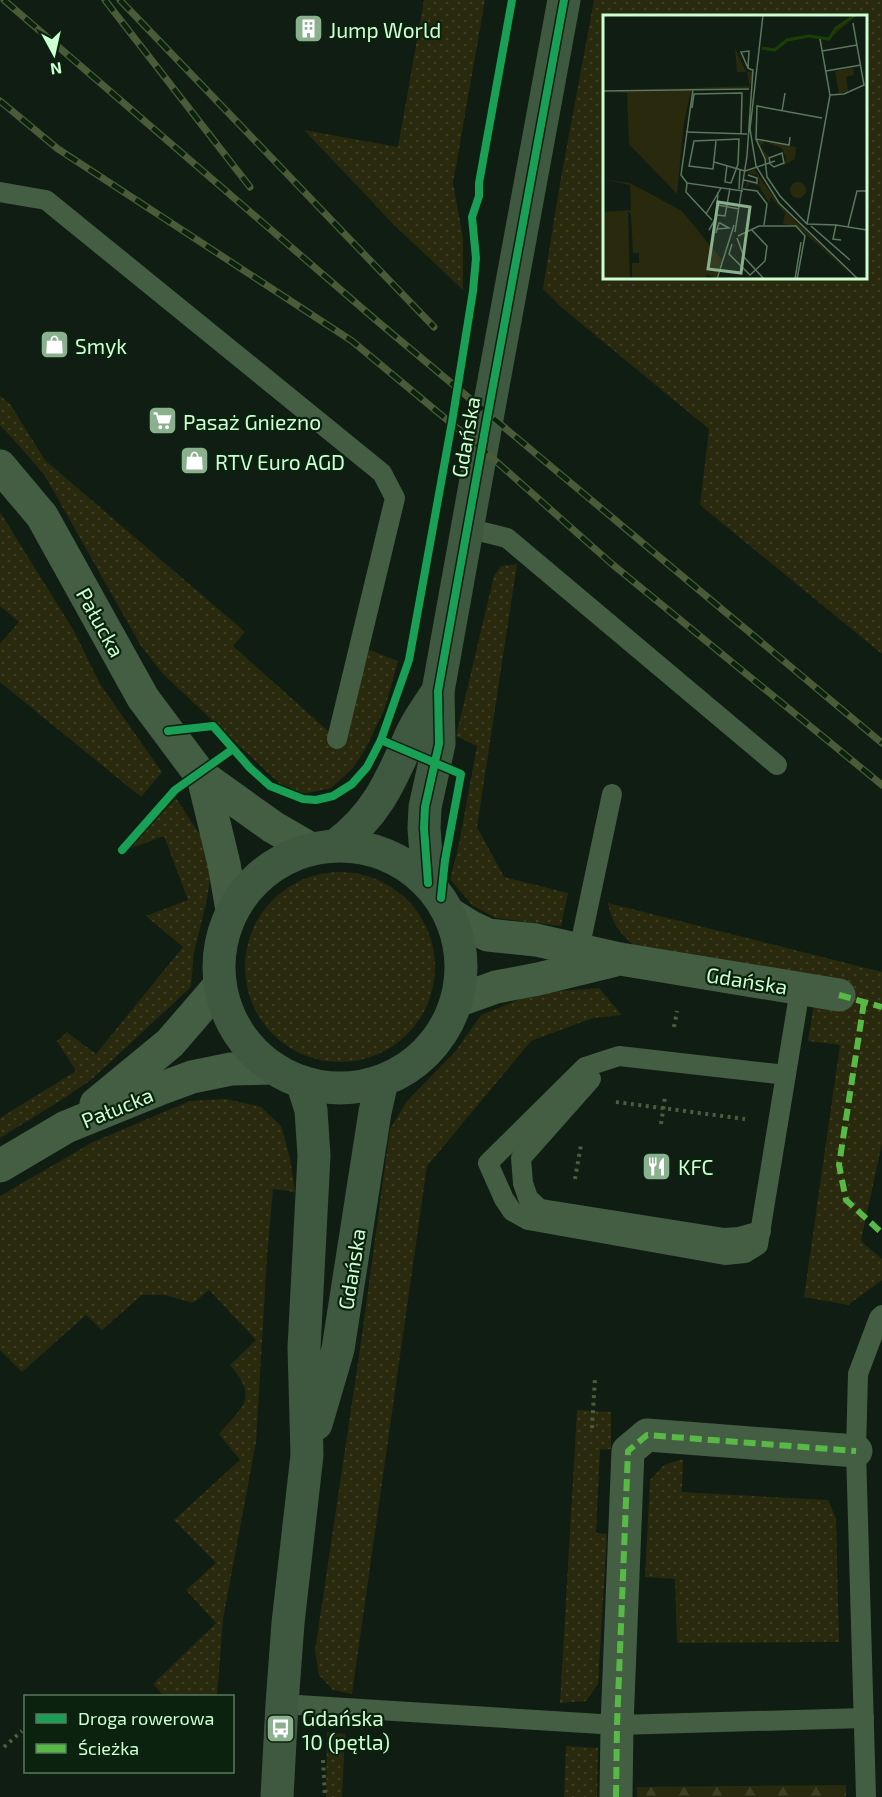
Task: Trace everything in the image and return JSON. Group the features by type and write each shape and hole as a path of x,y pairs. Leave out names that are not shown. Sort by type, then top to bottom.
{"street":[{"name":"Gdańska","path":"428,883 425,856 425,807 439,744 438,691 564,0"},
{"name":"Pałucka","path":"0,466 42,516 143,698 203,777 273,827 323,847"},
{"name":"Gdańska","path":"323,847 351,834 365,819 387,789 412,732 438,691"},
{"name":"Pałucka","path":"203,777 224,864 232,910"},
{"path":"323,847 370,849 401,862 428,883 441,898 458,935 462,979 457,1000 446,1027 429,1050 408,1068 382,1081 362,1087 340,1088 319,1086 289,1078 253,1051 237,1031 226,1009 220,985 219,959 232,910 247,889 265,871 286,858 323,847"},
{"name":"Gdańska","path":"450,915 488,934 536,940 620,959 839,995"},
{"name":"Gdańska","path":"457,1000 496,987 620,959"},
{"name":"Pałucka","path":"0,1166 66,1127 170,1043 220,985"},
{"name":"Pałucka","path":"66,1127 192,1077 231,1069 273,1068"},
{"name":"Gdańska","path":"307,1455 338,1348 375,1112 382,1081"},
{"name":"Gdańska","path":"277,1797 288,1623 307,1455 304,1348 314,1156 311,1110 302,1082"},
{"path":"616,1797 616,1725 628,1451 647,1435 856,1451"}],"lane":[{"path":"0,192 46,200 382,473 395,498 337,739"},
{"path":"467,528 507,538 777,765"},
{"path":"579,950 612,794"},
{"path":"786,1075 619,1056 585,1067 488,1163 512,1211 528,1220 724,1256 745,1252 758,1245 760,1231 778,1124 786,1075 800,989"},
{"path":"619,1056 586,1083 521,1158 523,1183 528,1198 540,1209 723,1238 739,1237 760,1231"},
{"path":"866,1797 856,1451 858,1374 882,1315"},
{"path":"282,1704 616,1725 864,1718"}],"path":[{"path":"611,1101 778,1124"},
{"path":"569,1213 581,1144"},
{"path":"4,1747 22,1731"}],"green space":[{"path":"424,0 485,0 453,183 463,238 463,290 395,226 304,130 398,147"},
{"path":"594,0 882,0 882,654 700,505 709,429 561,307 543,289"},
{"path":"0,396 10,404 45,460 245,632 233,646 337,739 359,646 398,661 385,708 366,748 353,768 331,788 304,794 280,784 163,674 141,646 45,476 0,425"},
{"path":"0,512 74,631 100,684 162,772 141,797 0,682 0,644 19,622 0,606"},
{"path":"517,564 477,827 504,877 568,893 561,926 496,918 472,905 450,879 459,844 477,746 456,736 494,576 501,566"},
{"path":"176,798 206,844 211,873 194,952 191,987 92,1079 0,1138 0,1118 76,1071 57,1041 67,1032 96,1054 183,947 146,916 188,900 164,836 124,851"},
{"path":"340,872 376,879 393,888 407,900 419,914 428,931 435,967 428,1003 419,1020 407,1034 393,1046 376,1055 340,1062 304,1055 287,1046 273,1034 261,1020 252,1003 245,967 252,931 261,914 273,900 287,888 304,879"},
{"path":"608,903 882,972 882,1143 861,1241 882,1259 882,1280 848,1305 804,1297 840,1045 808,1041 814,1004 639,950 619,930 612,918"},
{"path":"599,988 622,1015 593,1018 531,1041 427,1166 352,1694 333,1690 319,1675 315,1651 390,1129 407,1101 455,1052 481,1015 535,993"},
{"path":"226,1099 261,1107 281,1126 290,1158 295,1192 273,1189 256,1442 223,1619 217,1695 163,1695 153,1684 216,1623 186,1590 216,1563 174,1520 240,1460 219,1434 241,1409 246,1394 244,1386 230,1365 256,1340 209,1290 193,1303 165,1295 142,1295 102,1330 86,1315 22,1372 0,1350 0,1196 93,1142 190,1101"},
{"path":"577,1410 611,1412 611,1449 600,1450 596,1533 607,1534 598,1684 586,1701 560,1703"},
{"path":"683,1459 682,1492 828,1500 836,1519 839,1642 677,1643 675,1579 645,1577 650,1480 664,1465"},
{"path":"327,1732 345,1734 342,1797 326,1797"},
{"path":"566,1746 598,1748 597,1797 564,1797"},
{"path":"846,1785 846,1797 637,1797 637,1787"}],"railway":[{"path":"4,0 377,321 882,743"},
{"path":"105,0 250,187"},
{"path":"120,0 434,327"},
{"path":"0,101 58,149 352,341 481,448 612,564 882,785"}],"marked path":[{"path":"839,995 882,1007"},
{"path":"864,1002 839,1165 846,1200 882,1233"},
{"path":"616,1797 628,1451 647,1435 856,1451"}],"cycle path":[{"path":"168,731 213,726 250,768 270,786 303,799 316,800 333,796 352,784 367,767 381,740 409,660 452,422 473,291 476,258 472,217 479,196 479,183 512,0"},
{"path":"428,883 424,828 425,807 439,744 438,691 564,0"},
{"path":"381,740 461,774 445,860 441,898"},
{"path":"122,850 175,790 233,749"}],"place":[{"name":"Jump World","path":"308,29"},
{"name":"Smyk","path":"54,345"},
{"name":"Pasaż Gniezno","path":"162,421"},
{"name":"RTV Euro AGD","path":"194,461"},
{"name":"KFC","path":"657,1166"},
{"name":"Gdańska 10 (pętla)","path":"281,1729"}]}
